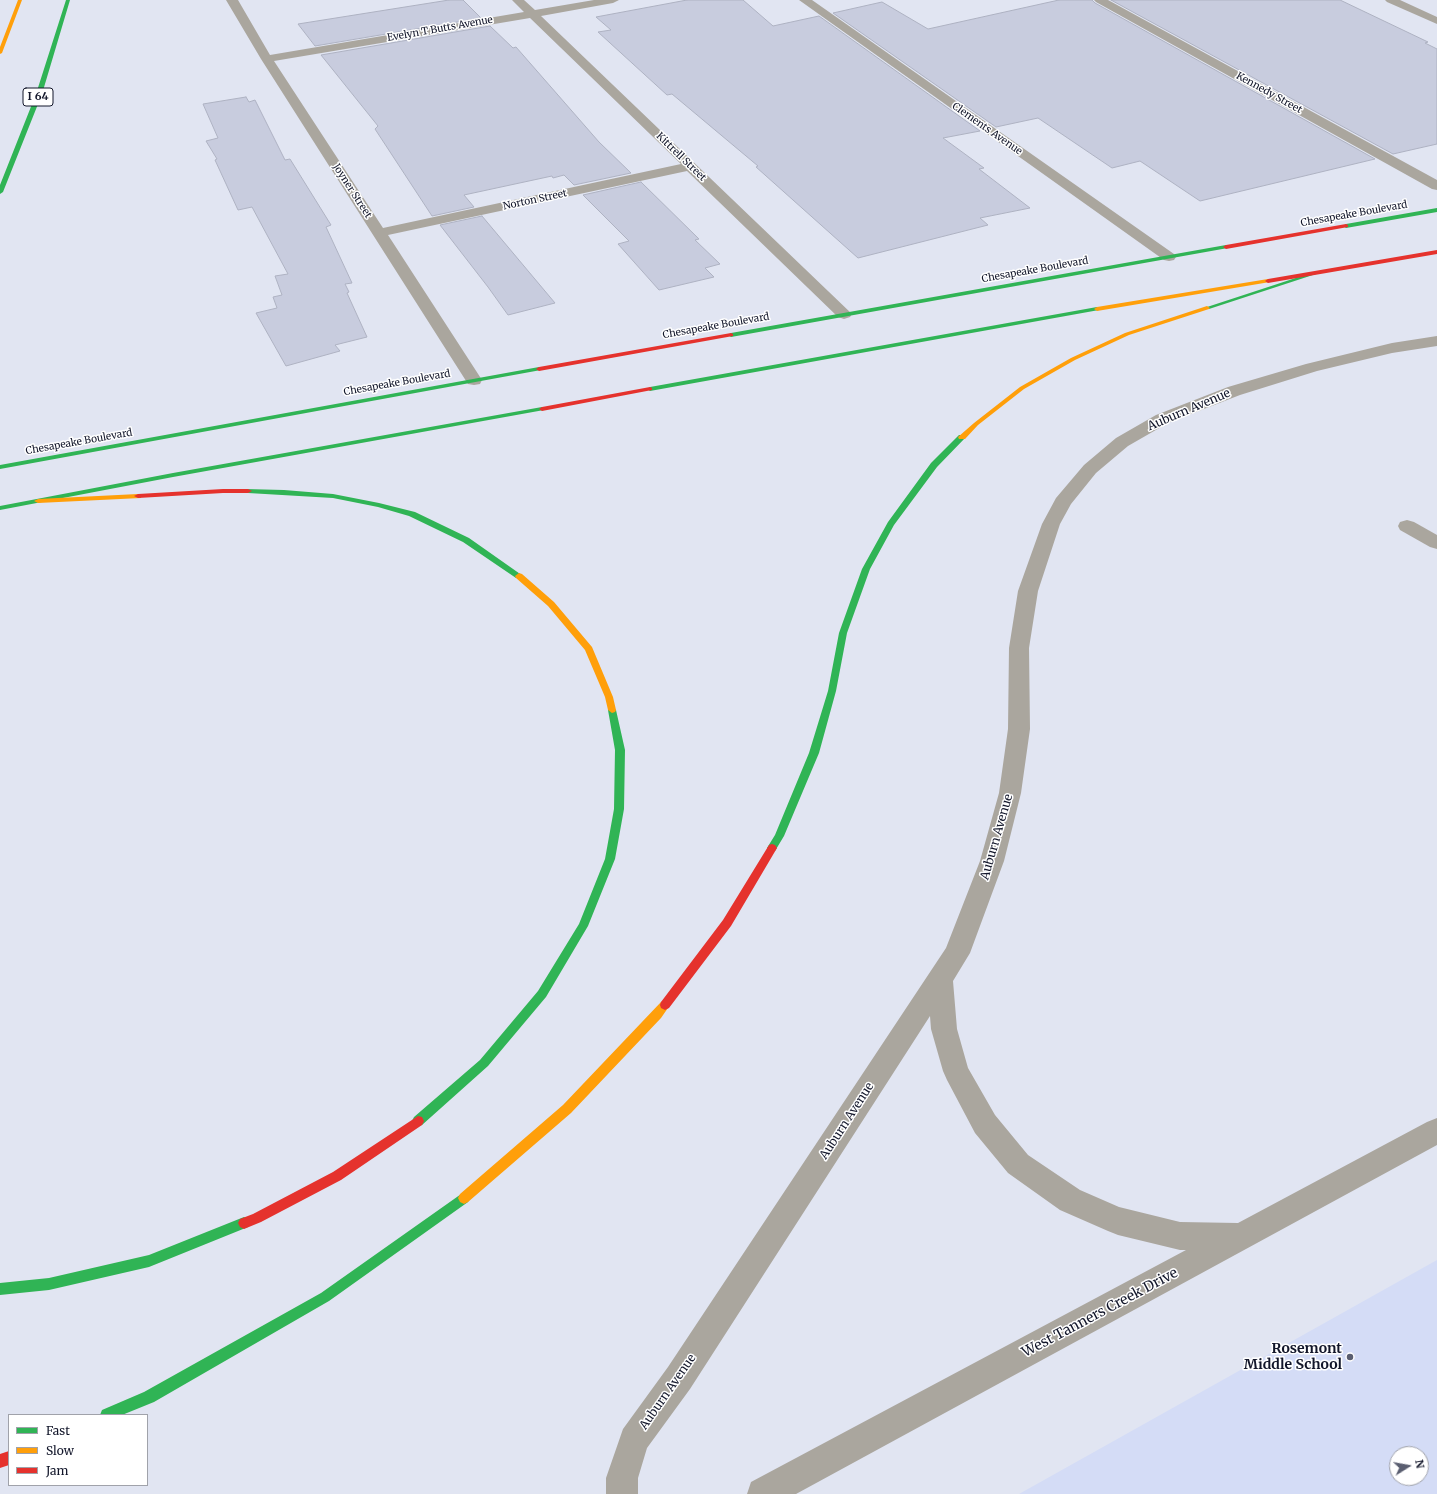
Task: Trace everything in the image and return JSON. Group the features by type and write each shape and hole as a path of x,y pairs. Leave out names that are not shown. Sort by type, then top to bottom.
{"main road":[{"path":"0,53 20,0"},
{"name":"I 64","path":"0,192 39,94 68,0"},
{"name":"Chesapeake Boulevard","path":"0,467 474,380 1437,210"},
{"path":"0,508 38,502 173,475 1098,309 1437,252"},
{"path":"109,1414 149,1397 325,1297 457,1204 566,1109 657,1015 727,923 779,836 814,753 832,691 843,633 866,570 891,524 934,465 976,424 1022,388 1073,359 1127,334 1316,273"},
{"path":"0,1289 49,1284 149,1261 257,1218 337,1176 426,1115 484,1063 542,994 584,926 610,859 619,809 620,750 609,697 589,649 551,604 515,573 466,540 412,514 333,496 284,492 223,491 38,502"}],"street":[{"name":"Joyner Street","path":"232,0 267,59 474,380"},
{"name":"Kittrell Street","path":"518,0 844,314"},
{"name":"Evelyn T Butts Avenue","path":"267,59 613,0"},
{"name":"Clements Avenue","path":"805,0 1169,257"},
{"name":"Kennedy Street","path":"1100,0 1437,186"},
{"path":"1391,0 1437,21"},
{"path":"1411,9 1430,5"},
{"name":"Norton Street","path":"379,233 690,166"},
{"name":"Auburn Avenue","path":"622,1494 622,1478 634,1440 683,1371 957,953 994,854 1010,793 1019,728 1019,648 1028,591 1051,524 1063,502 1090,469 1117,446 1162,419 1234,391 1312,367 1392,348 1437,341"},
{"path":"1407,526 1437,543"},
{"path":"940,978 944,1029 956,1071 985,1124 1018,1164 1070,1200 1118,1221 1180,1236 1242,1237"},
{"name":"West Tanners Creek Drive","path":"763,1494 1437,1131"}],"shaded area":[{"name":"Rosemont Middle School","path":"1437,1260 1437,1494 1019,1494"}],"building":[{"path":"449,0 463,0 481,18 315,46 298,24"},
{"path":"687,0 743,0 773,26 819,16 980,131 943,138 984,168 979,169 1030,208 980,218 988,225 858,258 756,167 758,166 672,94 667,95 598,32 611,30 596,17"},
{"path":"1059,0 1092,0 1375,159 1200,201 1140,161 1112,168 1038,118 996,127 833,13 882,2 928,29"},
{"path":"1111,0 1340,0 1428,42 1425,43 1437,49 1437,144 1393,154"},
{"path":"490,26 513,48 516,47 599,142 631,173 574,185 564,175 553,178 552,176 464,195 474,207 432,216 375,129 378,126 321,55"},
{"path":"246,97 249,102 255,100 285,160 290,159 331,225 326,227 352,283 345,284 349,292 347,293 367,337 335,345 340,351 286,366 256,313 277,308 273,297 282,295 275,276 288,274 252,207 238,210 215,160 217,159 206,141 218,138 203,104"},
{"path":"641,182 699,239 695,240 720,264 705,268 714,277 659,290 618,244 629,241 583,195"},
{"path":"482,216 555,303 508,315 440,225"}],"traffic: fast":[{"path":"0,192 39,94 68,0"},
{"path":"1346,226 1437,210"},
{"path":"731,335 1226,247"},
{"path":"1207,308 1316,273"},
{"path":"650,389 1097,309"},
{"path":"0,467 539,369"},
{"path":"0,508 173,475 542,409"},
{"path":"772,848 779,836 814,753 832,691 843,633 866,569 891,524 934,465 962,437"},
{"path":"248,491 333,496 379,505 412,514 466,540 519,576"},
{"path":"418,1121 484,1063 542,994 583,926 610,859 619,809 620,750 612,710"},
{"path":"109,1414 149,1397 325,1297 464,1198"},
{"path":"0,1289 49,1284 149,1261 244,1223"}],"traffic: slow":[{"path":"0,53 20,0"},
{"path":"1097,309 1268,281"},
{"path":"962,437 976,424 1022,388 1073,359 1127,334 1207,308"},
{"path":"38,501 138,496"},
{"path":"519,576 551,604 589,649 609,697 612,710"},
{"path":"464,1198 567,1109 665,1005"}],"traffic: jam":[{"path":"1226,247 1346,226"},
{"path":"1268,281 1437,252"},
{"path":"539,369 731,335"},
{"path":"542,409 650,389"},
{"path":"138,496 248,491"},
{"path":"665,1005 727,923 772,848"},
{"path":"244,1223 257,1218 337,1176 418,1121"},
{"path":"0,1461 8,1458"}],"place":[{"name":"Rosemont Middle School","path":"1350,1357"}]}
